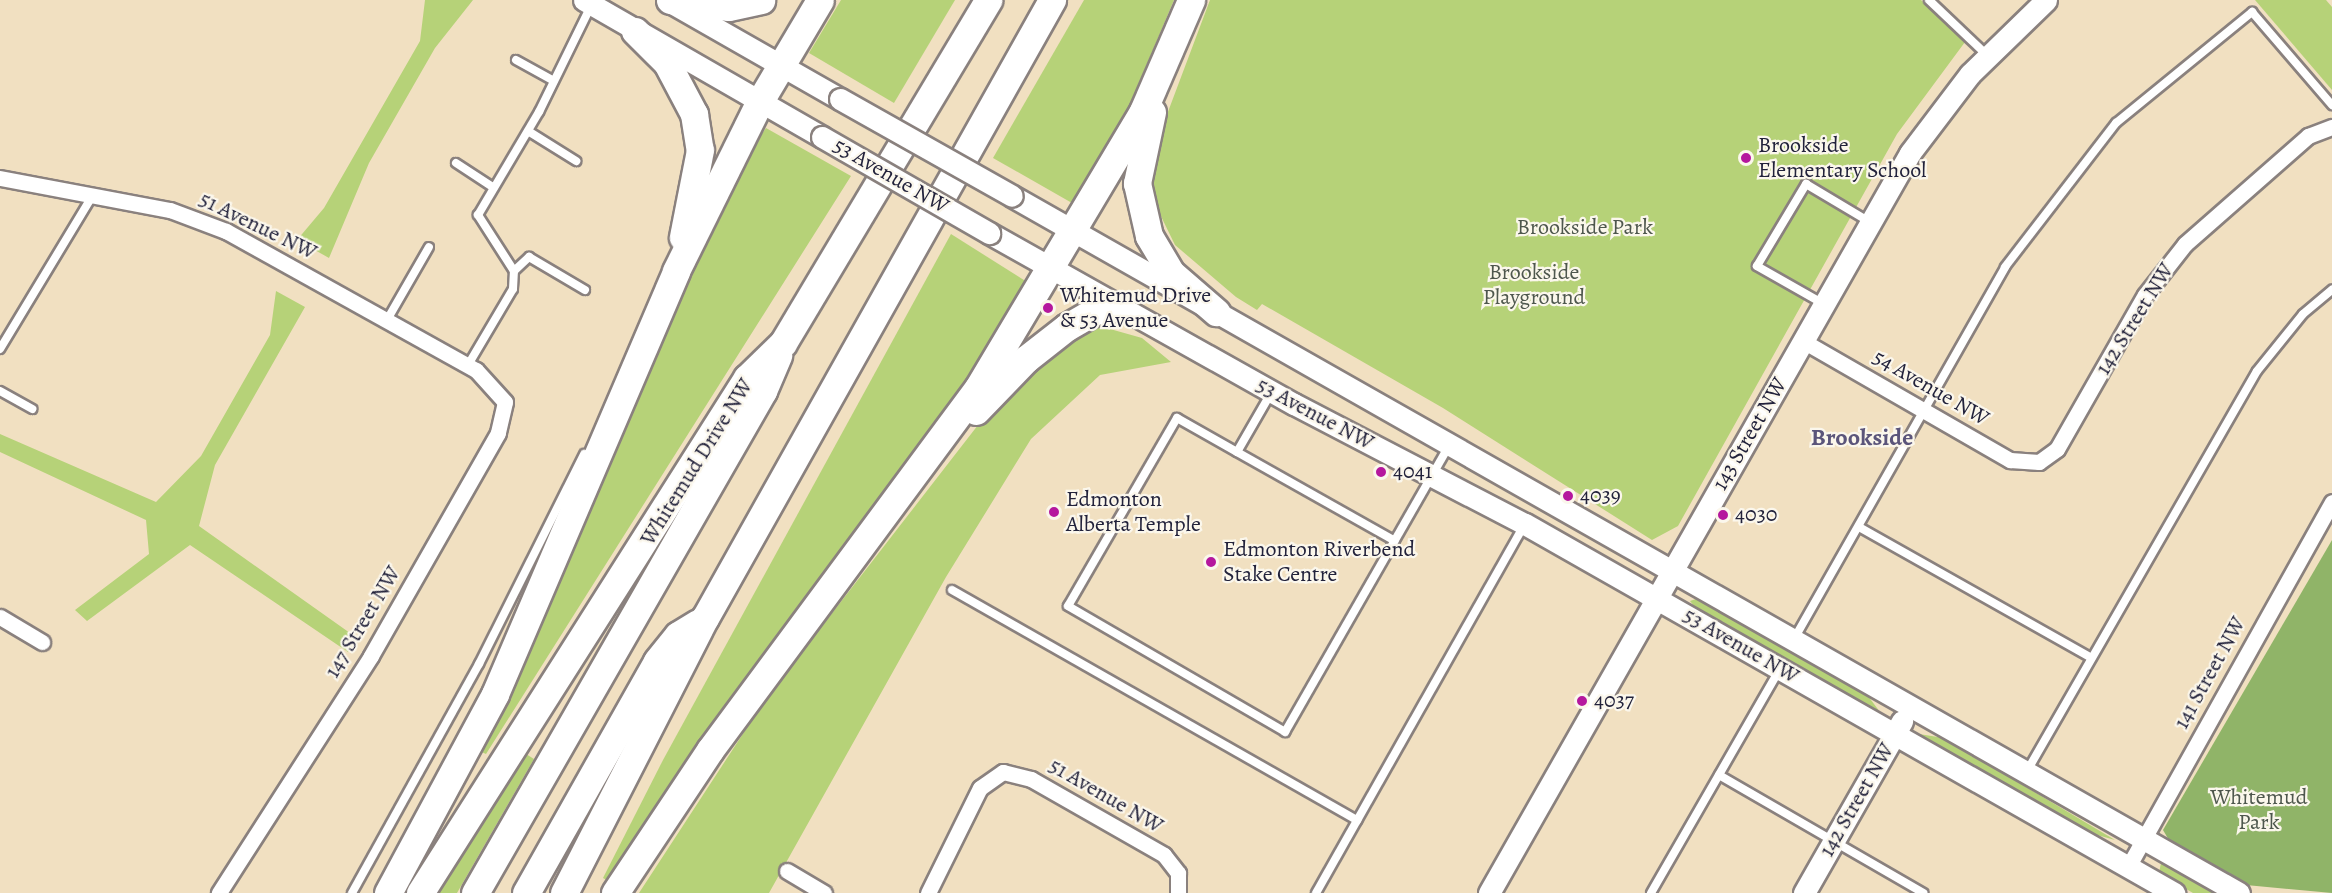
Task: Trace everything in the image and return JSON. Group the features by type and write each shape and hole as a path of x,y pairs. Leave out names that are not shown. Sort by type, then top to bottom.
{"highway":[{"path":"668,0 729,7 761,0"},
{"path":"388,893 495,694 676,271 760,101 820,0"},
{"name":"Whitemud Drive NW","path":"420,893 747,378 783,343 988,0"},
{"path":"564,893 705,618 1052,0"},
{"path":"615,893 710,750 933,454 1073,232 1161,75 1191,0"},
{"path":"635,31 667,63 694,114 697,179 676,271"},
{"path":"1161,75 1139,165 1141,212 1172,273 1216,312"},
{"path":"933,454 1026,359 1087,314 1119,307"},
{"path":"475,893 763,390 783,343"},
{"path":"526,893 657,661 678,635 705,618"}],"street":[{"name":"53 Avenue NW","path":"668,0 2239,893"},
{"name":"143 Street NW","path":"1489,893 1870,222 1931,123 1988,55 2046,0"},
{"name":"53 Avenue NW","path":"588,2 1051,269 1272,392 1525,524 2174,893"},
{"name":"142 Street NW","path":"2039,462 2056,449 2145,295 2185,244 2308,136 2332,127"},
{"name":"51 Avenue NW","path":"0,178 170,210 226,231 472,368"},
{"name":"54 Avenue NW","path":"1803,341 2010,460 2039,462"},
{"name":"147 Street NW","path":"219,893 371,656 498,433 505,402 472,368"},
{"name":"141 Street NW","path":"2128,867 2332,502"},
{"path":"0,617 42,642"},
{"name":"142 Street NW","path":"1804,893 1910,706"},
{"name":"51 Avenue NW","path":"927,893 980,788 994,775 1022,775 1143,843 1170,860 1179,887"},
{"path":"787,871 824,893"}],"lane":[{"path":"1929,0 1988,55"},
{"path":"472,368 513,289 514,271 478,214 528,131 554,81 588,2"},
{"path":"1794,640 2005,267 2068,178 2116,123 2252,12 2332,105"},
{"path":"516,60 554,81"},
{"path":"528,131 576,162"},
{"path":"456,163 494,188"},
{"path":"1823,304 1757,266 1806,184 1870,222"},
{"path":"0,349 93,195"},
{"path":"387,320 429,247"},
{"path":"514,271 529,257 585,290"},
{"path":"2026,772 2090,657 2257,371 2304,314 2332,290"},
{"path":"352,893 479,664 559,497 639,359"},
{"path":"0,391 32,409"},
{"path":"1237,452 1272,392"},
{"path":"1395,541 1177,418 1068,606 1285,732 1395,541 1433,474 1450,445"},
{"path":"1316,893 1525,524"},
{"path":"1859,527 2090,657"},
{"path":"952,590 1357,820"},
{"path":"1651,893 1779,668"},
{"path":"1719,775 1923,893"}],"green space":[{"path":"425,0 473,0 435,48 369,163 329,258 297,240 324,208 420,41"},
{"path":"841,0 955,0 894,103 809,53"},
{"path":"1084,0 1174,0 1123,121 1072,203 993,158"},
{"name":"Brookside Park","path":"1210,0 1921,0 1965,42 1897,134 1678,526 1652,540 1443,408 1262,304 1257,310 1236,297 1175,245 1154,202 1151,157"},
{"path":"2255,0 2326,0 2332,7 2332,90"},
{"path":"766,128 851,176 486,754 477,750 558,583 695,254 737,169"},
{"path":"951,234 1027,282 972,372 612,883 603,878 663,760"},
{"path":"276,291 305,307 215,465 199,526 357,638 348,652 190,545 87,621 75,610 149,554 146,520 0,452 0,434 156,502 201,456 270,335"},
{"path":"1103,327 1142,338 1171,362 1100,375 1031,439 946,577 769,893 639,893 767,697 985,416 1077,329"},
{"name":"Whitemud Park","path":"2332,540 2332,893 2246,885 2173,847 2163,830"},
{"path":"1696,599 1868,696 1880,712 1700,613 1690,601"},
{"path":"1919,734 1944,738 2115,840 2083,831"},
{"path":"526,754 534,759 457,893 436,893"},
{"path":"2161,863 2216,893 2193,893 2159,873"}],"place":[{"name":"Brookside Elementary School","path":"1746,158"},
{"name":"Whitemud Drive & 53 Avenue","path":"1048,308"},
{"name":"4041","path":"1381,472"},
{"name":"4039","path":"1568,496"},
{"name":"Edmonton Alberta Temple","path":"1054,512"},
{"name":"4030","path":"1723,515"},
{"name":"Edmonton Riverbend Stake Centre","path":"1211,562"},
{"name":"4037","path":"1582,701"}],"district":[{"name":"Brookside","path":"1862,438"}],"park label":[{"name":"Brookside Playground","path":"1534,284"}]}
